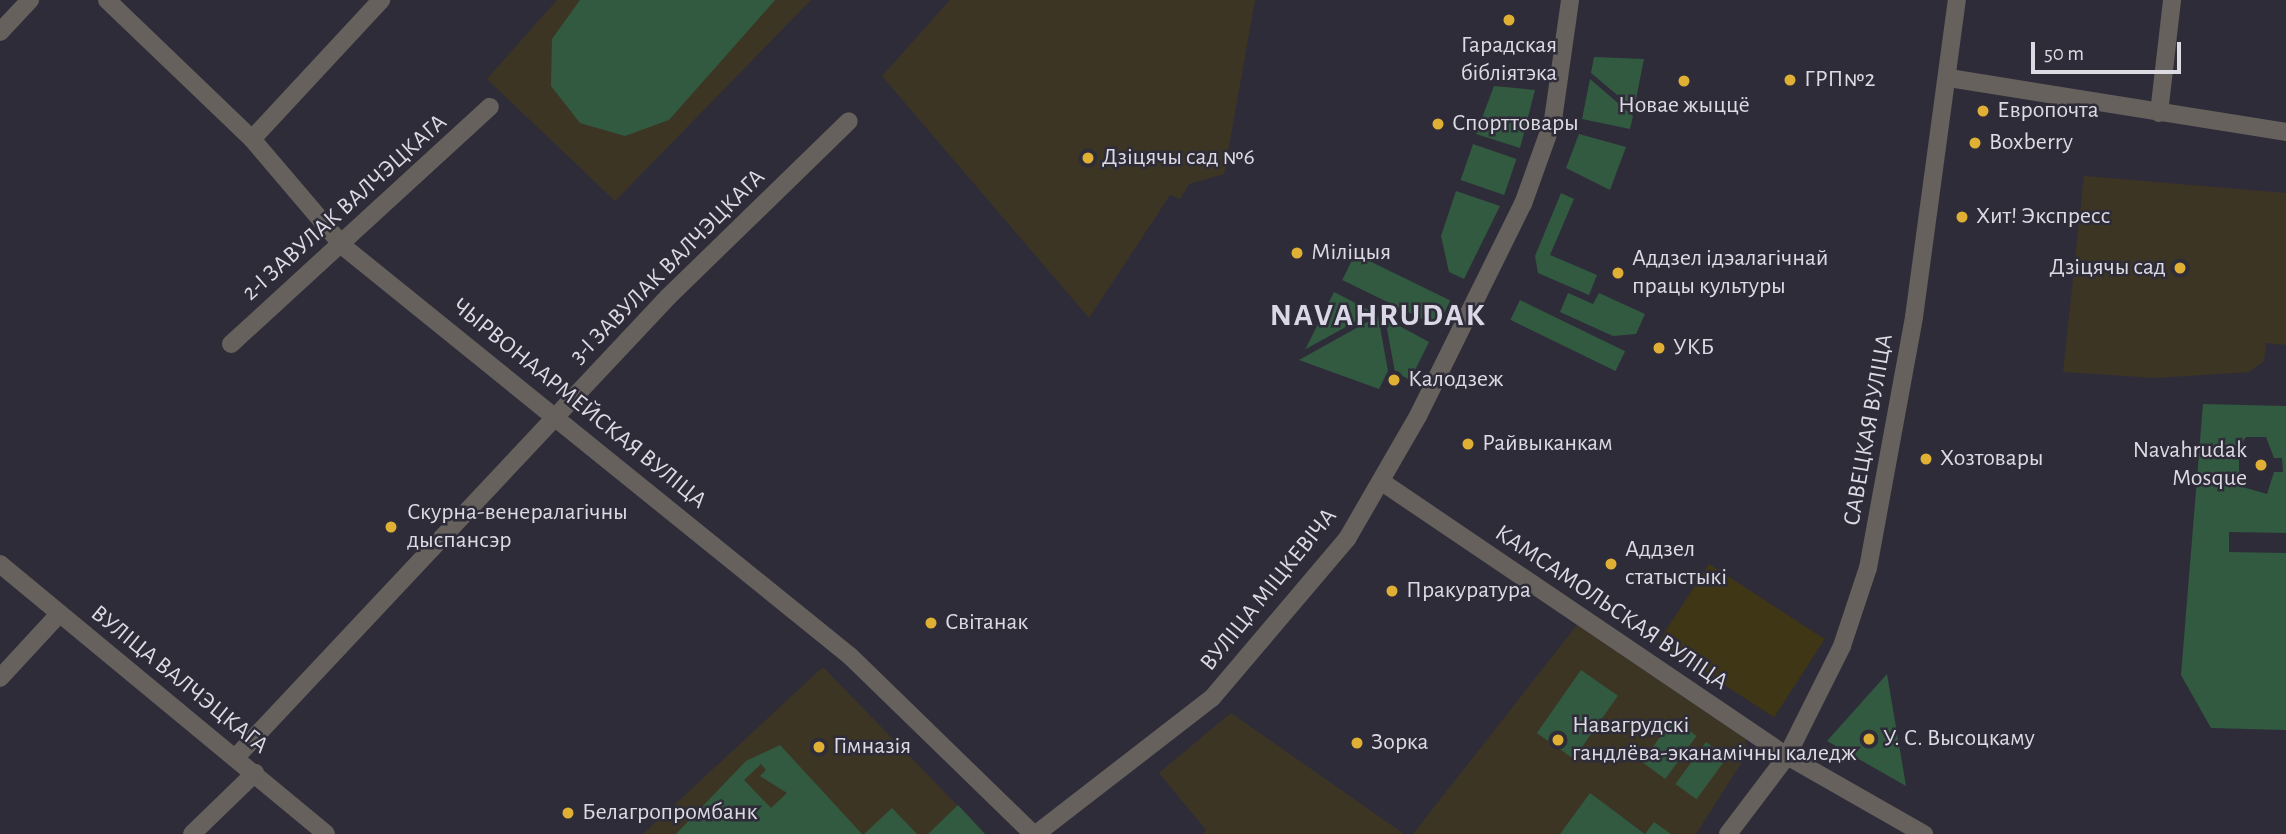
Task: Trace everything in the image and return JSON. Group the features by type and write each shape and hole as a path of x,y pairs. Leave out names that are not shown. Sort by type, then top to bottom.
{"street":[{"path":"0,32 30,0"},
{"name":"ЧЫРВОНААРМЕЙСКАЯ ВУЛІЦА","path":"107,0 252,139 344,247 558,416 850,656 1034,834"},
{"path":"252,139 381,0"},
{"name":"ВУЛІЦА МІЦКЕВІЧА","path":"1034,834 1212,698 1331,560 1382,482 1524,204 1553,120 1570,0"},
{"name":"САВЕЦКАЯ ВУЛІЦА","path":"1728,834 1787,756 1842,646 1868,568 1949,78 1957,0"},
{"path":"2159,113 2172,0"},
{"path":"1949,78 2286,132"},
{"name":"2-І ЗАВУЛАК ВАЛЧЭЦКАГА","path":"231,344 344,247 490,107"},
{"name":"3-І ЗАВУЛАК ВАЛЧЭЦКАГА","path":"237,755 668,297 849,121"},
{"name":"КАМСАМОЛЬСКАЯ ВУЛІЦА","path":"1382,482 1787,756 1924,834"},
{"name":"ВУЛІЦА ВАЛЧЭЦКАГА","path":"0,564 237,755 326,834"},
{"path":"0,678 59,614"},
{"path":"192,834 255,773"}],"shaded area":[{"path":"557,0 811,0 615,201 487,79"},
{"name":"Дзіцячы сад №6","path":"950,0 1255,0 1224,174 1189,184 1180,199 1170,195 1089,318 882,76"},
{"name":"Дзіцячы сад","path":"2084,176 2286,193 2286,345 2266,343 2264,361 2249,372 2155,378 2063,372"},
{"name":"Навагрудскі гандлёва-эканамічны каледж","path":"1577,625 1745,739 1747,754 1696,834 1646,834 1590,794 1560,834 1413,834"},
{"name":"Гімназія","path":"823,667 985,834 643,834"},
{"path":"1231,713 1404,834 1203,834 1206,830 1159,773"}],"green space":[{"path":"580,0 775,0 669,120 625,136 580,123 551,86 552,39"},
{"path":"1594,57 1644,59 1634,109 1591,73"},
{"path":"1590,79 1633,116 1630,129 1582,119"},
{"path":"1494,86 1535,90 1520,148 1476,134"},
{"path":"1579,134 1626,147 1610,190 1566,168"},
{"path":"1473,144 1516,159 1504,195 1461,180"},
{"path":"1456,191 1500,206 1464,279 1449,272 1441,236"},
{"path":"1561,193 1574,199 1550,255 1597,275 1589,295 1538,273 1535,256"},
{"path":"1355,254 1450,300 1438,327 1342,280"},
{"path":"1334,292 1373,312 1305,349"},
{"path":"1568,293 1593,304 1599,293 1645,314 1636,334 1613,336 1560,312"},
{"path":"1520,300 1625,351 1616,371 1510,320"},
{"path":"1378,316 1388,371 1379,389 1299,360"},
{"path":"1385,318 1429,342 1410,380 1395,372"},
{"path":"2203,404 2286,406 2286,533 2229,532 2229,552 2286,553 2286,730 2211,728 2181,675","holes":["2246,437 2266,437 2274,458 2282,458 2283,472 2274,472 2267,494 2239,486 2239,447"]},
{"path":"1581,670 1618,696 1574,759 1537,733"},
{"path":"1887,674 1906,786 1827,741"},
{"path":"1673,719 1696,736 1665,779 1642,762"},
{"path":"1706,742 1727,757 1696,799 1675,784"},
{"path":"780,745 862,834 676,834 746,761","holes":["761,764 766,770 760,776 787,793 771,808 744,780"]},
{"path":"1590,793 1645,834 1560,834"},
{"path":"958,805 985,834 928,834"},
{"path":"892,808 917,834 864,834"},
{"path":"1654,822 1671,834 1645,834"}],"sand":[{"path":"1709,564 1825,639 1774,717 1658,642"}],"place":[{"name":"Гарадская бібліятэка","path":"1509,20"},
{"name":"ГРП№2","path":"1790,80"},
{"name":"Новае жыццё","path":"1684,81"},
{"name":"Европочта","path":"1983,111"},
{"name":"Спорттовары","path":"1438,124"},
{"name":"Boxberry","path":"1975,143"},
{"name":"Дзіцячы сад №6","path":"1088,158"},
{"name":"Хит! Экспресс","path":"1962,217"},
{"name":"Міліцыя","path":"1297,253"},
{"name":"Дзіцячы сад","path":"2180,268"},
{"name":"Аддзел ідэалагічнай працы культуры","path":"1618,273"},
{"name":"УКБ","path":"1659,348"},
{"name":"Калодзеж","path":"1394,380"},
{"name":"Райвыканкам","path":"1468,444"},
{"name":"Хозтовары","path":"1926,459"},
{"name":"Navahrudak Mosque","path":"2261,465"},
{"name":"Скурна-венералагічны дыспансэр","path":"391,527"},
{"name":"Аддзел статыстыкі","path":"1611,564"},
{"name":"Пракуратура","path":"1392,591"},
{"name":"Світанак","path":"931,623"},
{"name":"У. С. Высоцкаму","path":"1869,739"},
{"name":"Навагрудскі гандлёва-эканамічны каледж","path":"1558,740"},
{"name":"Зорка","path":"1357,743"},
{"name":"Гімназія","path":"819,747"},
{"name":"Белагропромбанк","path":"568,813"}],"district":[{"name":"NAVAHRUDAK","path":"1378,315"}]}
